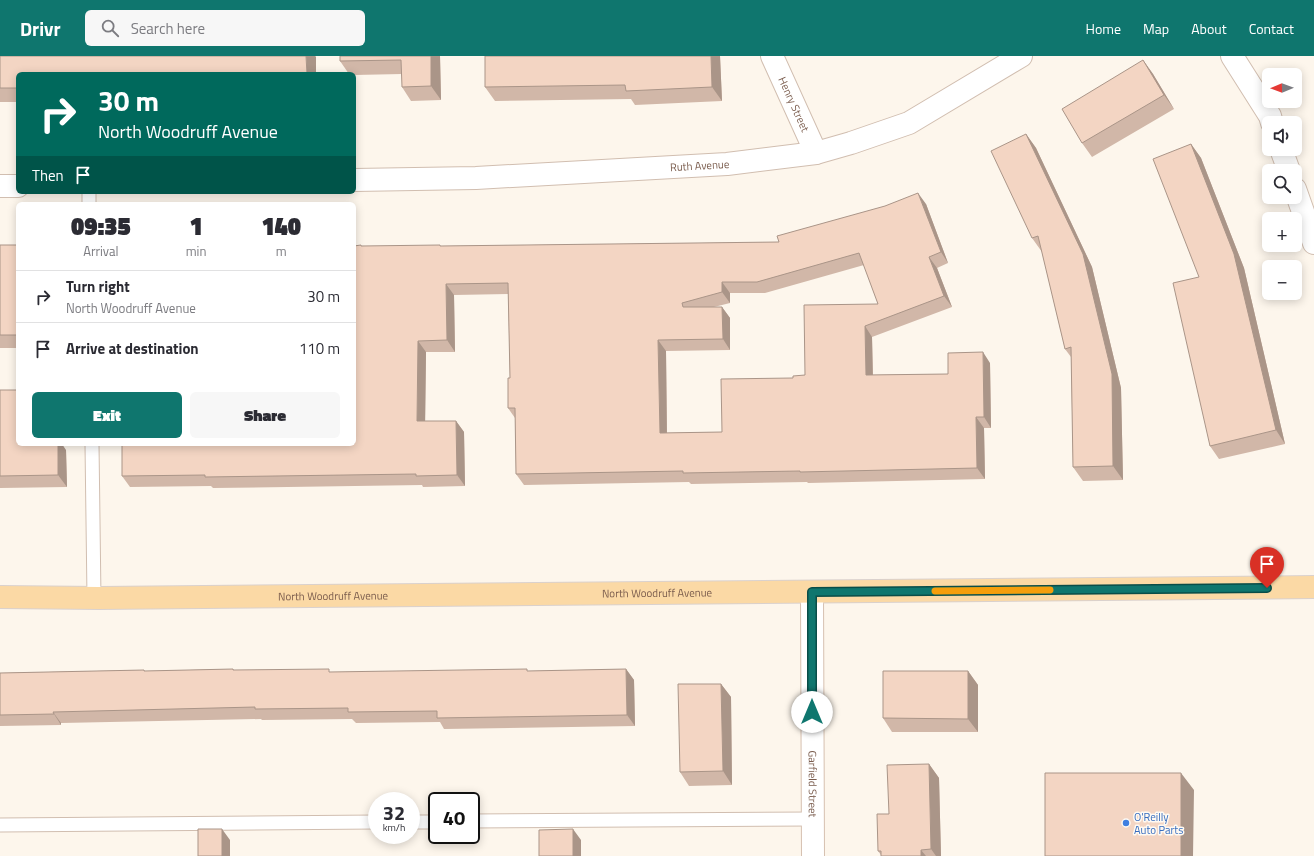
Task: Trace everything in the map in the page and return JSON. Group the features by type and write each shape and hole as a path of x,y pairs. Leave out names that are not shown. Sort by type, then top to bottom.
{"main road":[{"name":"North Woodruff Avenue","path":"0,597 94,598 1314,587"}],"street":[{"name":"Henry Street","path":"772,56 816,153"},
{"name":"Ruth Avenue","path":"356,180 476,178 719,164 816,153 910,123 1021,56"},
{"path":"1232,56 1270,116"},
{"path":"0,186 16,186"},
{"path":"1300,204 1314,243"},
{"name":"Garfield Street","path":"812,592 812,856"}],"lane":[{"path":"92,446 94,598"},
{"path":"480,821 812,819"},
{"path":"0,825 368,822"}],"building":[{"path":"0,56 306,56 307,72 16,72 16,88 0,88"},
{"path":"340,56 431,56 431,86 402,87 401,60 340,61"},
{"path":"485,56 711,56 712,87 626,91 625,85 485,87"},
{"path":"1143,60 1164,95 1082,143 1062,109"},
{"path":"1026,134 1083,254 1112,374 1113,466 1073,467 1071,347 1065,349 1038,236 1032,238 991,151"},
{"path":"1191,144 1234,254 1276,430 1210,446 1173,283 1199,277 1153,159"},
{"path":"918,193 941,252 929,257 944,296 865,326 866,375 948,374 948,353 983,352 984,417 976,417 977,468 800,472 683,473 683,471 516,474 515,408 508,408 508,378 510,378 508,283 446,284 447,340 418,341 417,421 456,421 457,475 416,476 416,474 205,477 205,475 122,476 122,446 356,446 356,246 779,242 777,236 885,206","holes":["859,253 878,304 804,305 805,375 793,376 793,378 721,379 722,432 660,433 658,340 723,339 722,307 683,307 682,303 722,292 722,282 757,282"]},
{"path":"0,245 16,245 16,335 0,335"},
{"path":"0,390 16,390 16,446 58,446 58,475 0,476"},
{"path":"329,669 329,672 626,669 627,715 437,718 437,711 348,712 348,708 255,709 255,707 53,712 54,714 0,715 0,673"},
{"path":"883,671 968,671 968,719 883,718"},
{"path":"678,684 721,684 723,771 680,772"},
{"path":"929,764 931,849 921,850 921,856 881,856 881,851 878,851 877,814 889,814 887,765"},
{"name":"O'Reilly Auto Parts","path":"1045,773 1181,773 1181,856 1045,856"},
{"path":"198,829 222,829 222,856 198,856"},
{"path":"573,829 573,856 539,856 539,830"}],"slow traffic":[{"path":"935,591 1050,590"}],"place":[{"name":"O'Reilly Auto Parts","path":"1126,823"}],"route":[{"path":"812,712 812,592 1267,588"}]}
